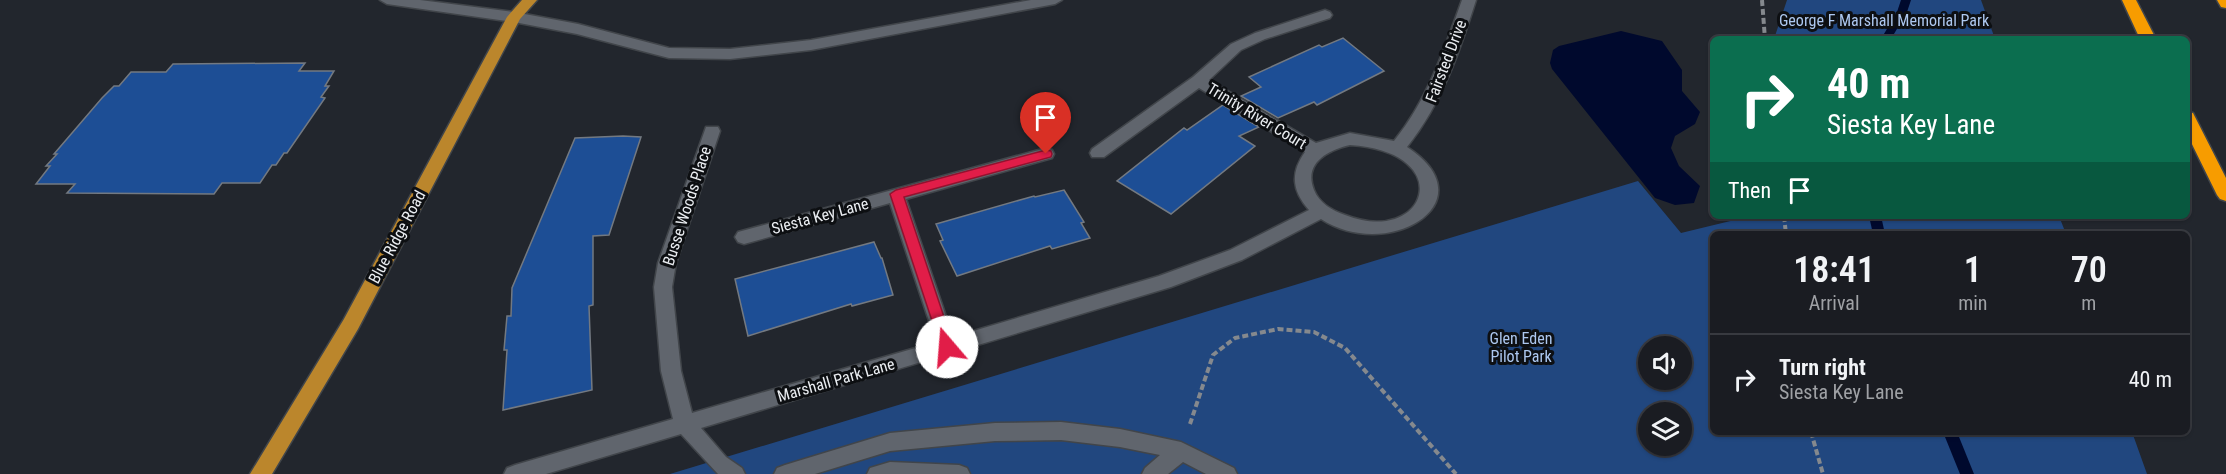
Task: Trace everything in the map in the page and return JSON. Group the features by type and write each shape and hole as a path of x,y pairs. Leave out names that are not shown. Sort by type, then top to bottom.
{"highway":[{"path":"2129,0 2147,36"},
{"path":"2224,0 2226,4"},
{"path":"2190,123 2226,195"}],"main road":[{"name":"Blue Ridge Road","path":"261,474 351,324 514,17 530,0"}],"street":[{"path":"387,0 514,17 578,29 669,53 730,54 811,45 1055,0"},
{"name":"Fairsted Drive","path":"1397,148 1426,111 1438,89 1468,0"},
{"name":"Trinity River Court","path":"1098,153 1199,81 1236,48 1260,36 1325,15"},
{"name":"Trinity River Court","path":"1199,81 1316,151"},
{"name":"Busse Woods Place","path":"685,424 672,371 663,287 667,263 712,131"},
{"path":"1350,139 1376,141 1397,148 1417,161 1427,176 1430,191 1426,205 1415,217 1394,226 1369,228 1343,223 1321,211 1305,194 1302,175 1309,158 1326,145 1350,139"},
{"name":"Siesta Key Lane","path":"744,237 1046,154"},
{"path":"896,194 947,347"},
{"name":"Marshall Park Lane","path":"515,474 947,347 1204,268 1236,255 1321,211"},
{"path":"685,424 719,463 734,474"},
{"path":"785,474 890,442 995,432 1061,431 1119,438 1181,451 1226,474"},
{"path":"1153,474 1157,468 1181,451"},
{"path":"878,474 890,471 959,474"}],"path":[{"path":"1762,0 1765,36"},
{"path":"1181,451 1213,355 1235,338 1278,329 1314,332 1345,348 1456,474"},
{"path":"1812,435 1823,474"}],"green space":[{"name":"George F Marshall Memorial Park","path":"1787,0 1981,0 1994,36 1775,36"},
{"name":"Glen Eden Pilot Park","path":"1638,181 1681,233 1739,219 2060,219 2065,231 1710,231 1710,435 2133,435 2147,474 670,474"}],"shaded area":[{"path":"1621,31 1662,41 1682,70 1682,91 1700,112 1695,124 1675,136 1671,148 1679,166 1700,186 1694,203 1675,205 1655,198 1552,69 1550,63 1553,50 1559,46"}],"building":[{"path":"1343,38 1384,71 1317,105 1314,102 1278,118 1241,96 1261,87 1249,77 1319,45 1322,47"},
{"path":"305,63 299,71 334,71 325,86 329,86 321,97 325,98 287,153 284,153 276,165 272,165 260,183 222,183 214,194 67,193 75,184 36,184 50,166 46,166 57,154 54,154 102,98 114,86 119,86 131,72 166,72 173,64"},
{"path":"1223,105 1259,127 1239,136 1255,146 1171,214 1117,181 1184,128 1187,130"},
{"path":"641,137 609,235 593,236 593,305 589,306 592,390 503,410 507,350 504,350 507,316 511,316 512,288 575,138"},
{"path":"1064,190 1084,222 1081,223 1090,238 1052,249 1050,246 957,276 940,241 943,240 936,224 1034,196"},
{"path":"874,242 882,258 893,295 852,306 851,304 748,336 735,279"}],"waterway":[{"path":"1888,36 1902,12 1906,0"},
{"path":"1876,219 1878,231"},
{"path":"1951,435 1967,474"}],"route":[{"path":"947,347 896,194 1046,154"}]}
